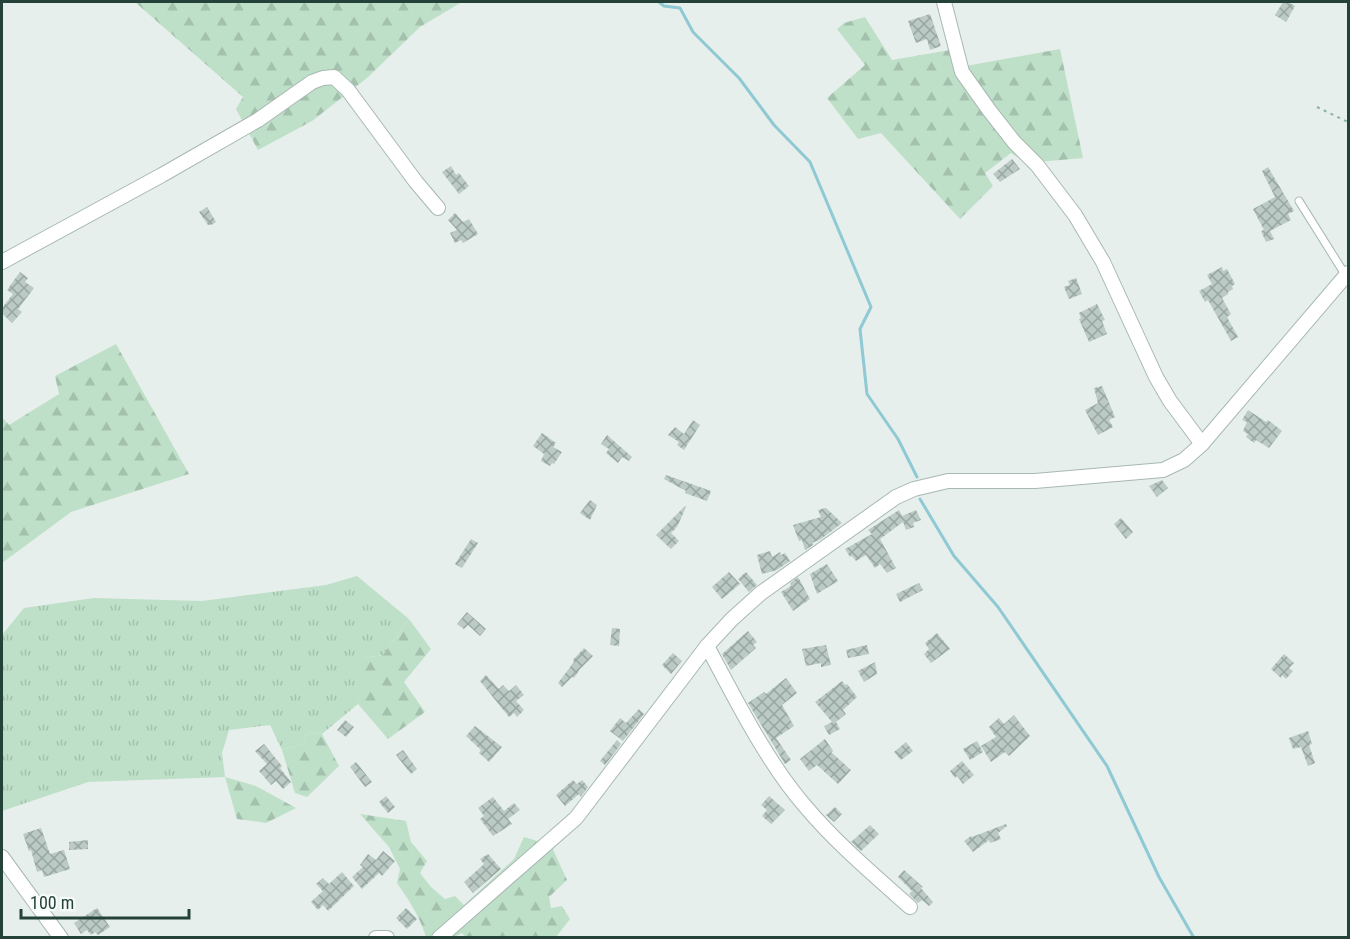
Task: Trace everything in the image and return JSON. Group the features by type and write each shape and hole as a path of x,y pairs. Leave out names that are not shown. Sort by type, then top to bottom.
{"street":[{"path":"944,2 962,72 1014,142 1037,165 1075,215 1103,262 1156,377 1170,401 1202,444"},
{"path":"2,262 258,120 312,82 323,78 334,77 348,90 438,208"},
{"path":"439,938 576,818 707,646 761,593 896,497 914,489 948,481 1035,481 1163,470 1184,460 1202,444 1347,275"},
{"path":"707,646 777,768 805,806 876,877 910,907"},
{"path":"2,857 61,938"},
{"path":"376,938 387,938"}],"lane":[{"path":"1299,201 1347,275"}],"path":[{"path":"1317,107 1348,122"}],"green space":[{"path":"135,2 462,2 420,27 367,78 312,121 258,150 236,109 243,97"},
{"path":"865,17 892,60 950,50 955,68 1060,49 1083,158 1026,163 1011,153 985,173 993,186 960,219 881,133 858,139 827,98 865,65 837,29 844,23"},
{"path":"116,344 189,474 71,512 2,563 2,417 9,425 59,394 55,376"},
{"path":"357,576 409,619 383,655 363,658 358,704 322,734 308,732 303,744 282,750 270,725 229,730 222,753 225,777 88,782 2,811 2,635 24,608 94,598 202,601 326,585"},
{"path":"409,619 431,649 404,682 425,712 388,739 358,704 359,685 354,672 363,658 383,655"},
{"path":"308,732 322,734 339,766 307,797 295,793 282,750 303,744"},
{"path":"225,777 256,786 296,808 266,823 237,819"},
{"path":"360,814 406,821 411,842 427,861 420,873 445,899 455,896 464,905 514,859 524,837 551,845 567,880 549,897 551,908 562,906 570,919 556,937 466,938 462,933 454,937 426,937 414,909 397,883 400,869 389,847"}],"building":[{"path":"1283,2 1295,6 1286,22 1275,15"},
{"path":"930,14 941,46 930,50 927,39 916,43 908,21"},
{"path":"1012,159 1020,169 1000,182 993,174"},
{"path":"451,166 456,175 459,173 469,186 459,194 442,172"},
{"path":"1268,167 1294,211 1288,214 1291,220 1270,231 1274,239 1266,242 1261,231 1264,230 1253,209 1275,197 1262,171"},
{"path":"207,207 216,222 211,225 208,225 199,212"},
{"path":"455,213 463,222 469,219 478,234 463,243 461,240 455,243 450,233 457,230 448,220"},
{"path":"1222,267 1223,271 1227,269 1235,284 1232,286 1233,289 1222,298 1231,314 1227,317 1238,337 1231,341 1208,300 1205,302 1199,291 1212,284 1207,275"},
{"path":"20,272 28,278 25,282 34,288 18,309 22,312 12,323 2,313 2,308 13,294 7,290"},
{"path":"1076,278 1082,294 1069,299 1064,287 1070,285 1068,281"},
{"path":"1097,304 1105,320 1102,321 1107,334 1089,342 1079,319 1081,318 1079,313"},
{"path":"1102,386 1115,417 1109,420 1113,427 1098,435 1085,410 1098,403 1094,388"},
{"path":"1248,410 1266,422 1268,420 1282,431 1269,448 1256,440 1254,443 1246,437 1248,434 1243,431 1247,422 1242,420"},
{"path":"693,420 700,425 684,450 677,445 679,442 668,435 675,427 684,434"},
{"path":"542,433 556,443 553,447 562,452 550,466 541,461 544,454 533,446"},
{"path":"607,435 632,457 629,461 622,457 618,463 606,453 609,449 601,444"},
{"path":"666,475 711,491 707,501 685,493 686,491 664,479"},
{"path":"1162,480 1168,488 1157,497 1149,486"},
{"path":"590,500 597,505 590,520 580,513"},
{"path":"685,506 677,527 671,533 679,541 671,549 656,535"},
{"path":"826,508 842,523 805,550 793,525 821,517 818,510"},
{"path":"899,510 902,516 916,510 921,520 913,523 914,527 906,530 903,522 880,539 896,568 887,573 880,564 875,568 866,555 856,561 852,556 850,557 845,549 872,534 868,530"},
{"path":"1121,518 1133,532 1126,539 1114,524"},
{"path":"471,539 478,543 462,568 455,564"},
{"path":"770,551 772,557 780,552 781,555 785,553 790,561 777,570 762,574 757,555"},
{"path":"827,564 838,581 817,594 810,574"},
{"path":"729,572 740,584 722,599 712,587"},
{"path":"746,572 757,585 749,592 738,579"},
{"path":"798,577 810,599 793,611 781,592 791,586 790,583"},
{"path":"919,583 923,590 900,602 896,594"},
{"path":"467,612 486,629 480,636 468,625 464,629 457,624"},
{"path":"612,628 620,629 619,646 610,645"},
{"path":"748,631 757,642 753,645 756,648 731,670 722,654"},
{"path":"937,633 950,649 931,663 924,654 929,649 925,643"},
{"path":"826,645 831,665 821,667 821,663 806,666 802,649"},
{"path":"867,645 869,654 848,658 846,650"},
{"path":"584,648 593,656 574,678 572,677 562,687 558,683"},
{"path":"673,653 682,661 671,674 662,665"},
{"path":"1284,654 1294,663 1289,668 1293,671 1286,679 1282,675 1281,678 1271,669"},
{"path":"875,662 877,674 864,682 858,671"},
{"path":"486,675 499,689 503,685 509,691 516,685 524,695 516,701 524,710 517,717 514,713 509,717 480,681"},
{"path":"786,678 797,693 782,705 794,726 776,738 791,760 785,764 748,703 764,692 766,694"},
{"path":"842,681 857,697 843,710 846,714 836,722 840,729 829,735 824,726 832,722 815,702"},
{"path":"639,709 644,714 623,741 610,731 620,718 626,723"},
{"path":"1014,715 1030,736 1009,756 1005,752 991,762 981,746 996,737 989,727 999,718 1004,724"},
{"path":"345,720 354,727 346,737 337,730"},
{"path":"475,726 502,747 489,762 479,753 481,750 466,736"},
{"path":"1308,731 1312,744 1309,745 1315,763 1308,766 1301,747 1293,749 1289,738"},
{"path":"825,739 833,751 831,752 851,770 838,784 817,765 809,771 800,759"},
{"path":"617,740 621,744 605,765 600,761"},
{"path":"977,741 983,752 970,760 963,749"},
{"path":"906,742 913,751 901,760 894,752"},
{"path":"264,744 282,766 280,768 291,782 283,789 276,781 271,785 259,771 267,764 255,751"},
{"path":"403,750 417,769 411,774 396,755"},
{"path":"962,761 974,775 963,784 950,771"},
{"path":"356,762 372,782 365,787 350,767"},
{"path":"573,780 577,784 582,780 588,787 581,797 579,794 565,806 556,795"},
{"path":"386,796 395,807 388,813 379,802"},
{"path":"769,796 785,810 771,824 762,816 767,810 761,805"},
{"path":"493,797 504,811 514,803 520,810 508,819 512,824 493,836 480,819 484,816 478,808"},
{"path":"835,807 842,814 834,822 826,815"},
{"path":"1006,824 1007,826 998,833 1001,839 990,843 989,840 973,852 964,841 971,836"},
{"path":"870,825 879,834 861,851 851,842"},
{"path":"41,828 50,854 64,850 70,869 44,877 42,870 37,872 31,850 29,851 23,834"},
{"path":"88,840 88,849 69,850 69,842"},
{"path":"383,851 395,861 382,876 379,873 362,889 352,877 363,867 360,865 368,854 376,860"},
{"path":"488,854 501,869 473,893 464,882 484,864 480,859"},
{"path":"904,870 923,887 921,888 933,902 929,906 922,900 918,903 909,894 912,891 898,877"},
{"path":"342,872 354,886 328,911 323,905 318,910 311,902 323,891 316,884 323,878 329,884"},
{"path":"97,908 110,927 98,935 95,932 91,935 87,930 81,934 74,923"},
{"path":"406,908 417,919 407,929 396,918"}],"waterway":[{"path":"659,2 664,6 680,8 693,32 739,78 774,125 810,162 871,307 860,329 867,394 898,439 917,477"},
{"path":"920,499 954,556 998,607 1107,766 1159,877 1194,938"}]}
